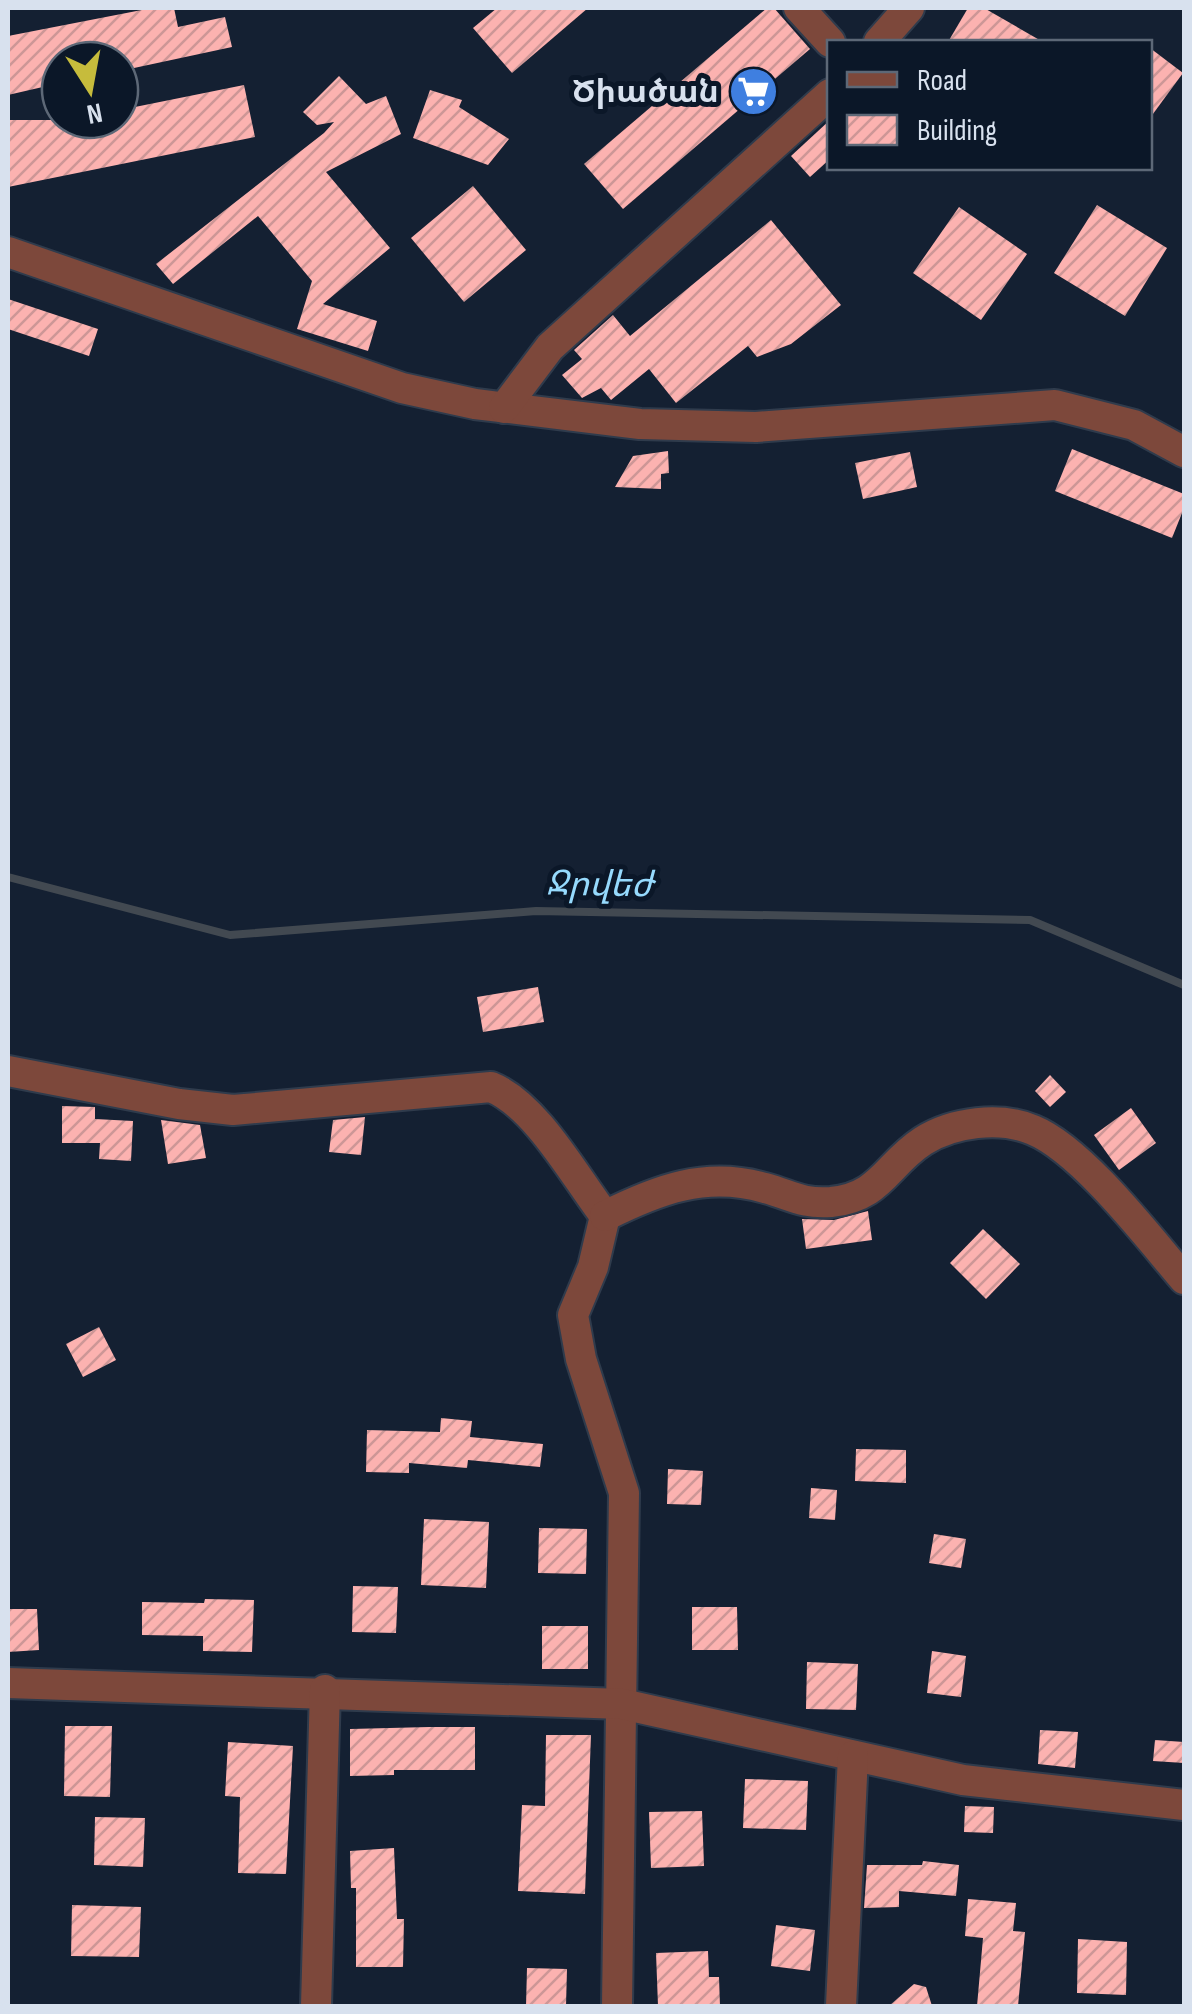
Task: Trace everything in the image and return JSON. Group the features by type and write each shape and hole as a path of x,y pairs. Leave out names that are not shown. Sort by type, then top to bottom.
{"street":[{"path":"800,8 828,40"},
{"path":"881,40 908,8"},
{"path":"504,408 550,347 827,97"},
{"path":"8,252 402,388 504,408 640,424 756,427 1055,405 1134,425 1184,452"},
{"path":"8,1071 179,1104 232,1110 490,1087 511,1095 527,1112 605,1216"},
{"path":"605,1216 663,1187 709,1180 766,1188 791,1200 858,1198 922,1142 958,1126 1002,1122 1035,1130 1066,1154 1112,1196 1184,1279"},
{"path":"605,1216 593,1267 573,1315 580,1360 624,1493 617,2006"},
{"path":"8,1683 324,1690 622,1704 963,1780 1184,1805"},
{"path":"316,2006 324,1690"},
{"path":"841,2006 853,1756"}],"building":[{"path":"152,8 174,8 178,27 225,17 232,47 140,67 140,40 40,40 40,88 8,95 8,36"},
{"path":"497,8 588,8 512,73 473,28"},
{"path":"767,8 774,8 810,49 623,209 584,164"},
{"path":"968,8 984,8 1040,40 949,40"},
{"path":"1152,50 1183,73 1152,115"},
{"path":"339,76 366,104 386,96 401,134 326,172 390,248 323,304 377,321 368,351 297,329 312,281 258,216 173,284 156,264 324,133 334,122 317,125 303,112"},
{"path":"244,85 255,137 8,187 8,120 40,120 40,140 140,140 140,106"},
{"path":"430,90 462,100 459,107 509,139 488,165 413,138"},
{"path":"827,123 827,162 810,177 791,156"},
{"path":"473,186 526,250 464,302 411,238"},
{"path":"1097,205 1167,248 1125,316 1054,273"},
{"path":"959,207 1027,254 981,320 913,273"},
{"path":"771,220 841,305 791,344 757,357 748,346 676,403 649,369 611,400 601,388 582,398 562,375 582,359 574,350 613,315 630,336"},
{"path":"8,299 98,329 89,356 8,329"},
{"path":"1072,449 1184,494 1184,508 1172,538 1055,491"},
{"path":"668,451 669,473 661,474 661,489 615,487 633,456"},
{"path":"910,452 917,487 863,499 855,463"},
{"path":"538,987 544,1022 483,1032 477,997"},
{"path":"1050,1075 1066,1092 1050,1107 1035,1091"},
{"path":"62,1106 95,1107 95,1119 133,1121 131,1161 99,1159 100,1143 62,1143"},
{"path":"1131,1108 1156,1143 1119,1170 1094,1135"},
{"path":"365,1117 361,1155 329,1152 333,1120"},
{"path":"161,1120 200,1125 206,1158 168,1164"},
{"path":"868,1211 872,1240 806,1249 802,1219 834,1220"},
{"path":"983,1229 1020,1264 986,1299 950,1263"},
{"path":"99,1327 116,1360 83,1377 66,1344"},
{"path":"441,1418 472,1421 470,1437 543,1444 540,1467 468,1460 467,1468 409,1463 409,1473 366,1472 367,1430 440,1432"},
{"path":"856,1449 906,1450 906,1483 855,1481"},
{"path":"668,1469 703,1471 701,1505 667,1504"},
{"path":"811,1488 837,1490 835,1520 809,1518"},
{"path":"424,1519 489,1522 486,1588 421,1585"},
{"path":"539,1528 587,1529 586,1574 538,1573"},
{"path":"934,1534 966,1539 961,1568 929,1563"},
{"path":"353,1586 398,1587 396,1633 352,1632"},
{"path":"205,1599 254,1600 252,1652 203,1651 203,1636 142,1635 142,1602 204,1603"},
{"path":"692,1607 737,1607 738,1650 692,1650"},
{"path":"8,1609 37,1609 39,1650 8,1652"},
{"path":"542,1626 588,1626 588,1669 542,1669"},
{"path":"932,1651 966,1656 961,1697 927,1693"},
{"path":"807,1662 858,1664 856,1710 806,1709"},
{"path":"65,1726 112,1726 110,1797 64,1796"},
{"path":"475,1727 475,1770 394,1770 394,1775 350,1776 350,1729"},
{"path":"1040,1730 1078,1732 1075,1768 1038,1764"},
{"path":"546,1735 591,1735 585,1894 518,1891 522,1805 545,1806"},
{"path":"1155,1740 1184,1742 1184,1763 1153,1761"},
{"path":"228,1742 293,1746 286,1874 238,1873 240,1797 225,1796"},
{"path":"745,1779 808,1781 806,1830 743,1828"},
{"path":"965,1806 994,1807 993,1833 964,1832"},
{"path":"702,1811 704,1866 651,1868 649,1812"},
{"path":"95,1817 145,1818 143,1867 94,1865"},
{"path":"394,1848 397,1919 404,1919 403,1967 356,1967 356,1888 351,1888 350,1851"},
{"path":"923,1861 959,1865 956,1896 899,1891 899,1907 864,1908 867,1865 922,1865"},
{"path":"968,1899 1016,1903 1013,1931 1025,1932 1018,2006 977,2006 983,1938 965,1936"},
{"path":"72,1905 141,1907 139,1957 71,1956"},
{"path":"776,1925 815,1930 810,1971 771,1966"},
{"path":"1078,1939 1127,1942 1126,1995 1077,1993"},
{"path":"708,1951 709,1977 719,1977 720,2006 658,2006 656,1953"},
{"path":"527,1968 567,1969 566,2006 526,2006"},
{"path":"914,1984 926,1987 932,2006 889,2006"}],"waterway":[{"name":"Ջրվեժ","path":"8,877 230,935 536,911 1030,920 1184,985"}],"place":[{"name":"Ծիածան","path":"754,92"}]}
